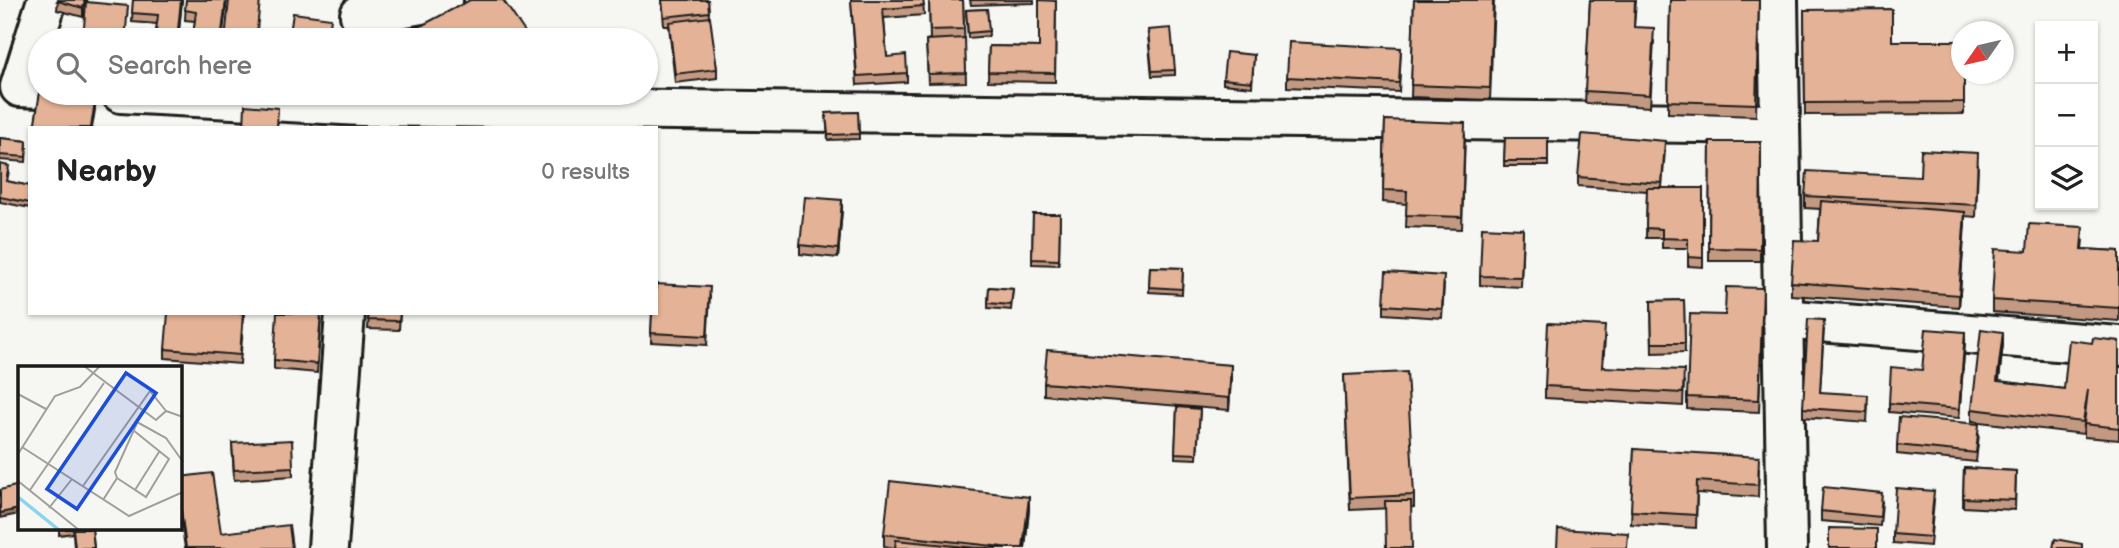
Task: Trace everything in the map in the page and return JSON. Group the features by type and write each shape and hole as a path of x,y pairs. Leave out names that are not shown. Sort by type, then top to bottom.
{"street":[{"path":"38,28 47,0"},
{"path":"359,18 443,0"},
{"path":"1778,0 1787,548"},
{"path":"28,61 20,87 28,87"},
{"path":"300,105 360,109 1779,124"},
{"path":"328,548 345,315"},
{"path":"1782,318 2119,346"}],"building":[{"path":"58,0 85,0 83,8"},
{"path":"133,0 181,0 178,28 156,28 158,15 132,13"},
{"path":"186,0 226,0 222,28 194,28 196,12 185,10"},
{"path":"229,0 260,0 257,28 226,28"},
{"path":"470,0 503,0 522,28 417,28"},
{"path":"662,0 708,0 709,12 664,17"},
{"path":"851,0 923,0 924,6 883,9 887,57 906,55 907,73 857,76"},
{"path":"929,0 963,0 964,29 930,30"},
{"path":"1039,0 1056,1 1055,73 988,72 989,46 1039,47"},
{"path":"1414,0 1493,0 1490,88 1411,85"},
{"path":"1590,0 1635,0 1634,27 1654,28 1650,95 1585,91"},
{"path":"1670,0 1759,0 1756,104 1668,101"},
{"path":"86,2 128,6 126,28 84,28"},
{"path":"987,9 989,31 968,33 966,10"},
{"path":"1892,9 1892,41 1951,41 1951,84 1964,84 1964,102 1805,103 1804,10"},
{"path":"293,13 331,18 330,28 291,28"},
{"path":"710,17 717,69 675,74 669,22"},
{"path":"1171,28 1175,70 1152,71 1148,30"},
{"path":"965,38 966,73 928,74 926,40"},
{"path":"1289,42 1401,48 1399,83 1287,77"},
{"path":"1226,52 1254,55 1252,82 1223,79"},
{"path":"38,105 94,105 91,126 34,126"},
{"path":"245,105 278,108 277,126 244,126"},
{"path":"858,112 859,134 828,135 826,113"},
{"path":"1385,120 1465,123 1462,217 1406,215 1407,191 1383,190"},
{"path":"1582,134 1665,141 1662,183 1578,177"},
{"path":"0,138 27,141 26,157 0,155"},
{"path":"1505,138 1548,138 1548,161 1504,161"},
{"path":"1710,142 1761,142 1760,249 1709,248"},
{"path":"1921,150 1978,153 1976,205 1805,196 1807,171 1920,177"},
{"path":"0,164 9,166 6,181 28,186 28,203 0,197"},
{"path":"1647,188 1703,188 1703,258 1688,257 1688,239 1662,238 1662,229 1646,228"},
{"path":"805,197 842,200 838,249 800,245"},
{"path":"1821,201 1965,212 1959,295 1791,282 1794,240 1818,241"},
{"path":"1033,214 1060,214 1059,260 1032,259"},
{"path":"2029,224 2083,227 2081,249 2119,251 2119,308 1992,300 1995,249 2027,251"},
{"path":"1482,227 1523,229 1521,277 1480,276"},
{"path":"1150,267 1183,268 1182,289 1149,287"},
{"path":"1386,272 1444,276 1442,309 1384,305"},
{"path":"658,284 710,287 707,336 651,333 652,315 658,315"},
{"path":"989,287 1013,289 1011,305 988,303"},
{"path":"1726,287 1763,288 1759,400 1687,397 1690,314 1725,315"},
{"path":"1684,300 1685,343 1652,343 1651,301"},
{"path":"168,315 243,315 240,355 165,349"},
{"path":"277,315 321,315 317,364 274,360"},
{"path":"369,315 400,315 399,321 368,320"},
{"path":"1808,319 1824,320 1820,392 1868,395 1867,412 1803,408"},
{"path":"1548,323 1605,326 1602,367 1684,370 1683,393 1545,386"},
{"path":"1926,329 1965,332 1959,409 1889,403 1891,367 1922,370"},
{"path":"1981,329 2003,332 1997,381 2064,389 2069,340 2092,343 2093,338 2119,341 2119,428 2084,424 2088,390 2083,422 1972,409"},
{"path":"1047,350 1231,365 1229,398 1044,383"},
{"path":"1407,372 1414,495 1350,498 1344,375"},
{"path":"1177,407 1200,409 1197,454 1175,453"},
{"path":"1899,417 1979,424 1976,453 1897,445"},
{"path":"292,440 293,467 234,470 232,443"},
{"path":"1634,449 1759,457 1758,485 1697,481 1696,515 1631,511"},
{"path":"1964,468 2016,471 2015,500 1963,498"},
{"path":"212,473 221,533 289,525 292,548 186,548 182,517 182,477"},
{"path":"890,481 1029,497 1023,548 884,534"},
{"path":"18,485 18,509 0,513 0,490"},
{"path":"1823,487 1882,493 1880,517 1821,511"},
{"path":"1896,488 1934,491 1930,537 1893,534"},
{"path":"1385,501 1411,501 1412,548 1386,548"},
{"path":"1829,528 1877,529 1877,548 1829,548"},
{"path":"1558,529 1628,533 1627,548 1557,548"},
{"path":"73,530 92,530 94,548 75,548"},
{"path":"2055,539 2082,544 2082,548 2053,548"},
{"path":"896,540 976,548 895,548"}]}
